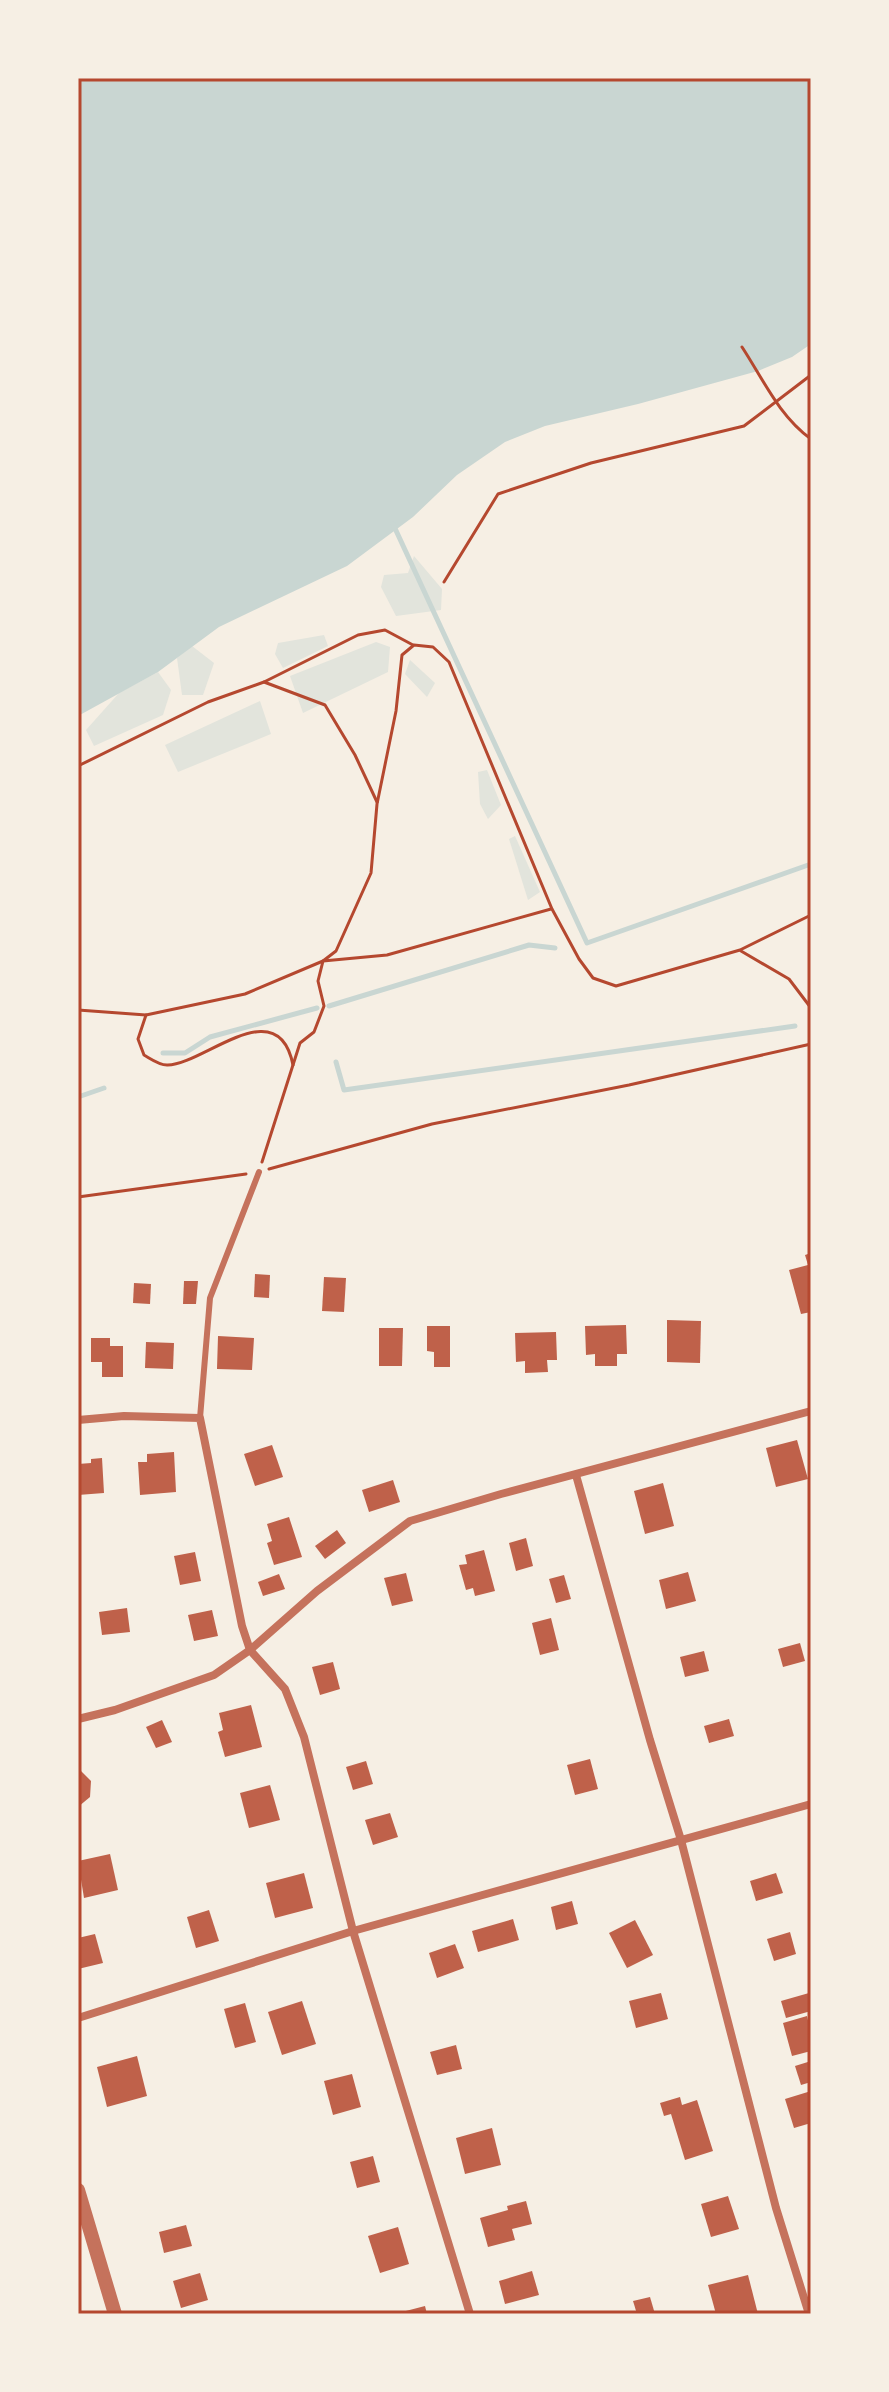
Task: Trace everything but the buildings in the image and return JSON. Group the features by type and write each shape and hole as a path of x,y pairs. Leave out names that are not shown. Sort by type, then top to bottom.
{"street":[{"path":"78,1719 115,1710 214,1675 250,1650 317,1591 410,1521 811,1411"},
{"path":"78,1420 124,1416 200,1418 242,1626 250,1650 285,1689 304,1737 353,1931 470,2314"},
{"path":"576,1475 681,1840 776,2208 809,2314"},
{"path":"78,2018 353,1931 811,1804"},
{"path":"78,2190 115,2314"}],"lane":[{"path":"200,1418 210,1298 259,1172"}],"path":[{"path":"742,347 775,401 799,430 811,439"},
{"path":"444,582 498,494 591,463 744,426 811,375"},
{"path":"78,766 208,702 264,682 358,635 385,630 414,645 433,647 449,662 552,909 593,978 616,986 740,950 811,915"},
{"path":"78,1010 146,1015 245,994 323,961 336,951 371,873 377,804 396,711 402,655 414,645"},
{"path":"264,682 325,705 355,755 377,804"},
{"path":"323,961 387,955 552,909"},
{"path":"740,950 789,979 811,1008"},
{"path":"259,1172 300,1043 314,1032 324,1006 318,981 323,961"},
{"path":"146,1015 138,1039 144,1055 164,1065 183,1063 229,1039 265,1031 282,1039 293,1067"},
{"path":"78,1197 259,1172 432,1124 629,1085 811,1044"}],"shaded area":[{"path":"78,78 811,78 811,344 792,357 758,371 545,426 505,442 457,475 413,517 347,566 219,627 158,672 78,716"},
{"path":"414,556 442,589 441,610 396,616 381,587 384,575 408,573"},
{"path":"324,635 328,646 283,668 275,654 278,643"},
{"path":"376,642 390,647 388,672 303,713 290,676"},
{"path":"192,646 214,663 203,695 182,695 177,658"},
{"path":"410,660 435,683 427,697 405,674"},
{"path":"158,672 171,690 163,715 94,746 86,730 119,693"},
{"path":"260,701 271,734 178,772 165,745"},
{"path":"487,770 501,805 488,819 480,804 478,772"},
{"path":"515,836 540,892 528,900 509,839"}],"waterway":[{"path":"393,524 587,943 811,864"},
{"path":"329,1006 529,945 555,948"},
{"path":"163,1053 185,1053 210,1037 317,1008"},
{"path":"336,1062 344,1090 795,1026"},
{"path":"78,1097 104,1088"}]}
